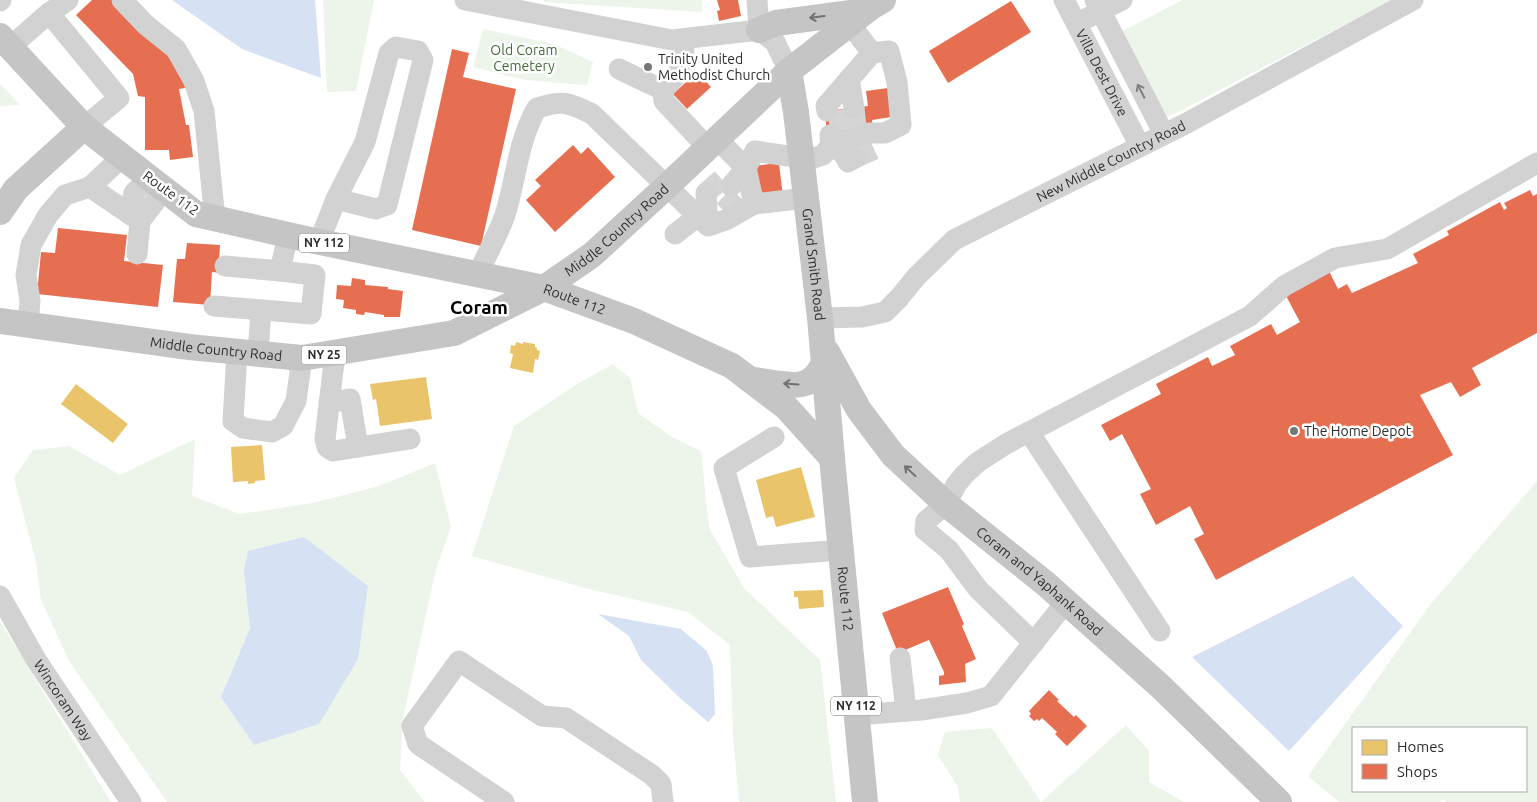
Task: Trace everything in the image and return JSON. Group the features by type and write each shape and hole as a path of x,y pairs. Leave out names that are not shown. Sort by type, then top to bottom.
{"main road":[{"path":"759,30 776,23 866,12"},
{"name":"Middle Country Road","path":"0,321 188,347 302,358 454,333 544,288 592,255 789,71 866,12"},
{"name":"Route 112","path":"5,42 84,127 196,214 319,242 544,288 634,321 732,366 787,408 832,458 865,802"},
{"name":"Grand Smith Road","path":"789,71 820,318 832,458"},
{"path":"0,212 16,189 84,127"},
{"path":"748,379 795,385 806,383 819,373 823,354"},
{"name":"Coram and Yaphank Road","path":"823,354 859,410 893,455 946,504 1046,584 1160,686 1268,798"}],"street":[{"path":"5,42 68,0"},
{"path":"122,0 146,25 176,49 194,80 204,112 215,219"},
{"path":"465,0 523,6 678,40 759,30 775,42 789,71"},
{"path":"757,0 759,30"},
{"name":"Villa Dest Drive","path":"1064,0 1140,146"},
{"path":"1076,23 1098,6 1123,0 1127,6 1138,0"},
{"name":"New Middle Country Road","path":"820,318 862,318 885,312 916,277 954,240 1164,134 1413,0"},
{"name":"Villa Dest Drive","path":"1098,6 1164,134"},
{"path":"841,100 872,52 866,12"},
{"path":"48,13 119,98 84,127"},
{"path":"663,90 677,76 684,62 685,52 678,40"},
{"path":"319,242 336,199 365,142 389,53 396,47 418,51 423,60 387,205 376,209 336,199"},
{"path":"710,206 708,226 728,219 738,185 755,151 801,159 823,155 869,133 878,140 901,126 896,82 889,51 872,52"},
{"path":"619,69 663,90"},
{"path":"663,90 664,101 712,144 738,185 806,198"},
{"path":"478,275 504,216 529,123 537,108 554,103 573,104 592,114 666,187 710,206"},
{"path":"28,325 30,301 26,275 31,245 48,215 65,195 90,186 122,157"},
{"path":"1034,642 978,589 948,550 925,530 926,521 946,504 964,475 978,462 1006,444 1250,316 1284,286 1335,258 1387,249 1537,163"},
{"path":"137,254 133,216 156,184"},
{"path":"90,186 133,216"},
{"path":"675,234 710,206"},
{"path":"280,271 288,235"},
{"path":"214,306 311,314 315,275 225,266"},
{"path":"261,310 247,353 233,421 243,428 272,432 283,426 296,401 302,358"},
{"path":"335,354 325,439 327,447 333,451 410,439"},
{"path":"329,402 350,399 358,447"},
{"path":"1029,432 1160,631"},
{"path":"774,438 724,468 750,557 842,550"},
{"name":"Wincoram Way","path":"0,596 35,658 131,802"},
{"path":"857,716 966,703 991,696 1066,602"},
{"path":"900,658 906,711"},
{"path":"497,800 418,744 412,726 460,661 542,716 566,718 652,775 661,784 663,802"}],"green space":[{"path":"323,0 374,0 356,91 327,92"},
{"path":"544,0 702,0 702,12 544,2"},
{"path":"1183,0 1392,0 1174,114 1169,116 1162,115 1118,33"},
{"name":"Old Coram Cemetery","path":"483,29 554,44 593,62 587,85 525,80 473,67"},
{"path":"0,84 20,105 0,106"},
{"path":"613,364 630,378 638,413 672,437 701,451 709,528 744,588 820,660 836,802 739,802 733,736 730,645 688,612 589,589 472,556 514,426 577,384"},
{"path":"195,439 192,496 240,514 313,503 379,486 435,463 451,527 436,569 403,718 400,770 425,802 167,802 69,661 41,600 36,562 14,478 33,450 69,446 120,475","holes":["250,628 254,745 221,697"]},
{"path":"1537,481 1537,802 1447,802 1442,799 1440,802 1339,802 1308,776 1430,605"},
{"path":"0,621 111,802 0,802"},
{"path":"1126,725 1149,751 1149,782 1184,802 1041,802"},
{"path":"992,728 1041,802 960,802 958,787 938,755 945,732"}],"water":[{"path":"172,0 315,0 321,78 242,49"},
{"path":"304,537 368,586 358,659 319,724 254,745 221,697 250,628 244,570 248,551"},
{"path":"1353,576 1403,626 1289,751 1192,657"},
{"path":"598,614 681,629 707,651 713,666 715,714 708,722 641,660 629,636"}],"building: Homes":[{"path":"516,342 535,344 537,350 540,351 538,360 535,359 533,373 510,368 513,354 510,353 511,345 515,346"},
{"path":"426,377 432,419 380,426 376,399 373,400 370,384"},
{"path":"76,384 128,424 113,443 61,404"},
{"path":"262,445 265,480 248,484 248,481 233,482 231,447"},
{"path":"801,467 815,517 776,527 773,516 766,518 756,480"},
{"path":"823,590 824,607 799,609 798,597 794,597 794,591"}],"building: Shops":[{"path":"92,0 122,0 181,61 185,88 179,89 186,125 189,125 193,157 170,160 169,150 145,150 145,97 138,96 133,74 76,15"},
{"path":"717,0 738,0 741,16 719,21 717,11 720,10"},
{"path":"1011,1 1031,32 948,83 929,51"},
{"path":"452,49 469,53 463,77 516,89 481,246 412,230"},
{"path":"697,72 711,87 687,109 673,94"},
{"path":"895,87 898,116 872,120 873,128 827,134 825,111 868,106 866,91"},
{"path":"573,145 581,154 588,147 615,177 555,232 526,200 541,186 535,180"},
{"path":"779,163 783,197 758,200 754,166"},
{"name":"The Home Depot","path":"1530,190 1533,196 1537,194 1537,333 1472,368 1481,385 1460,397 1451,382 1420,395 1453,455 1216,580 1194,539 1204,534 1190,506 1156,525 1140,494 1151,489 1122,434 1110,441 1101,425 1161,394 1156,384 1208,357 1212,366 1235,355 1230,346 1271,324 1277,335 1300,322 1285,294 1329,271 1338,289 1347,284 1352,293 1418,263 1413,254 1449,235 1447,231 1500,202 1504,210 1507,208 1504,203"},
{"path":"58,228 127,235 124,261 163,265 158,307 37,294 41,252 55,253"},
{"path":"187,243 220,245 219,262 222,273 212,272 210,305 173,302 177,259 185,259"},
{"path":"352,278 365,280 365,285 388,287 388,289 403,291 400,317 384,317 384,315 365,312 364,315 356,314 356,310 343,308 344,300 336,299 337,285 351,286"},
{"path":"948,587 964,624 962,626 976,659 965,664 966,682 939,685 939,676 944,675 944,672 929,640 898,653 882,613"},
{"path":"1049,690 1059,700 1057,701 1087,726 1067,746 1055,734 1057,732 1042,718 1039,721 1037,719 1034,721 1029,716 1031,714 1029,711"}],"tunnel":[{"path":"854,108 857,137"},
{"path":"838,110 841,132"},
{"path":"855,158 877,148"},
{"path":"706,193 723,178"},
{"path":"724,211 740,195"}],"place":[{"name":"Trinity United Methodist Church","path":"648,67"},
{"name":"The Home Depot","path":"1294,431"}],"district":[{"name":"Coram","path":"479,307"}]}
